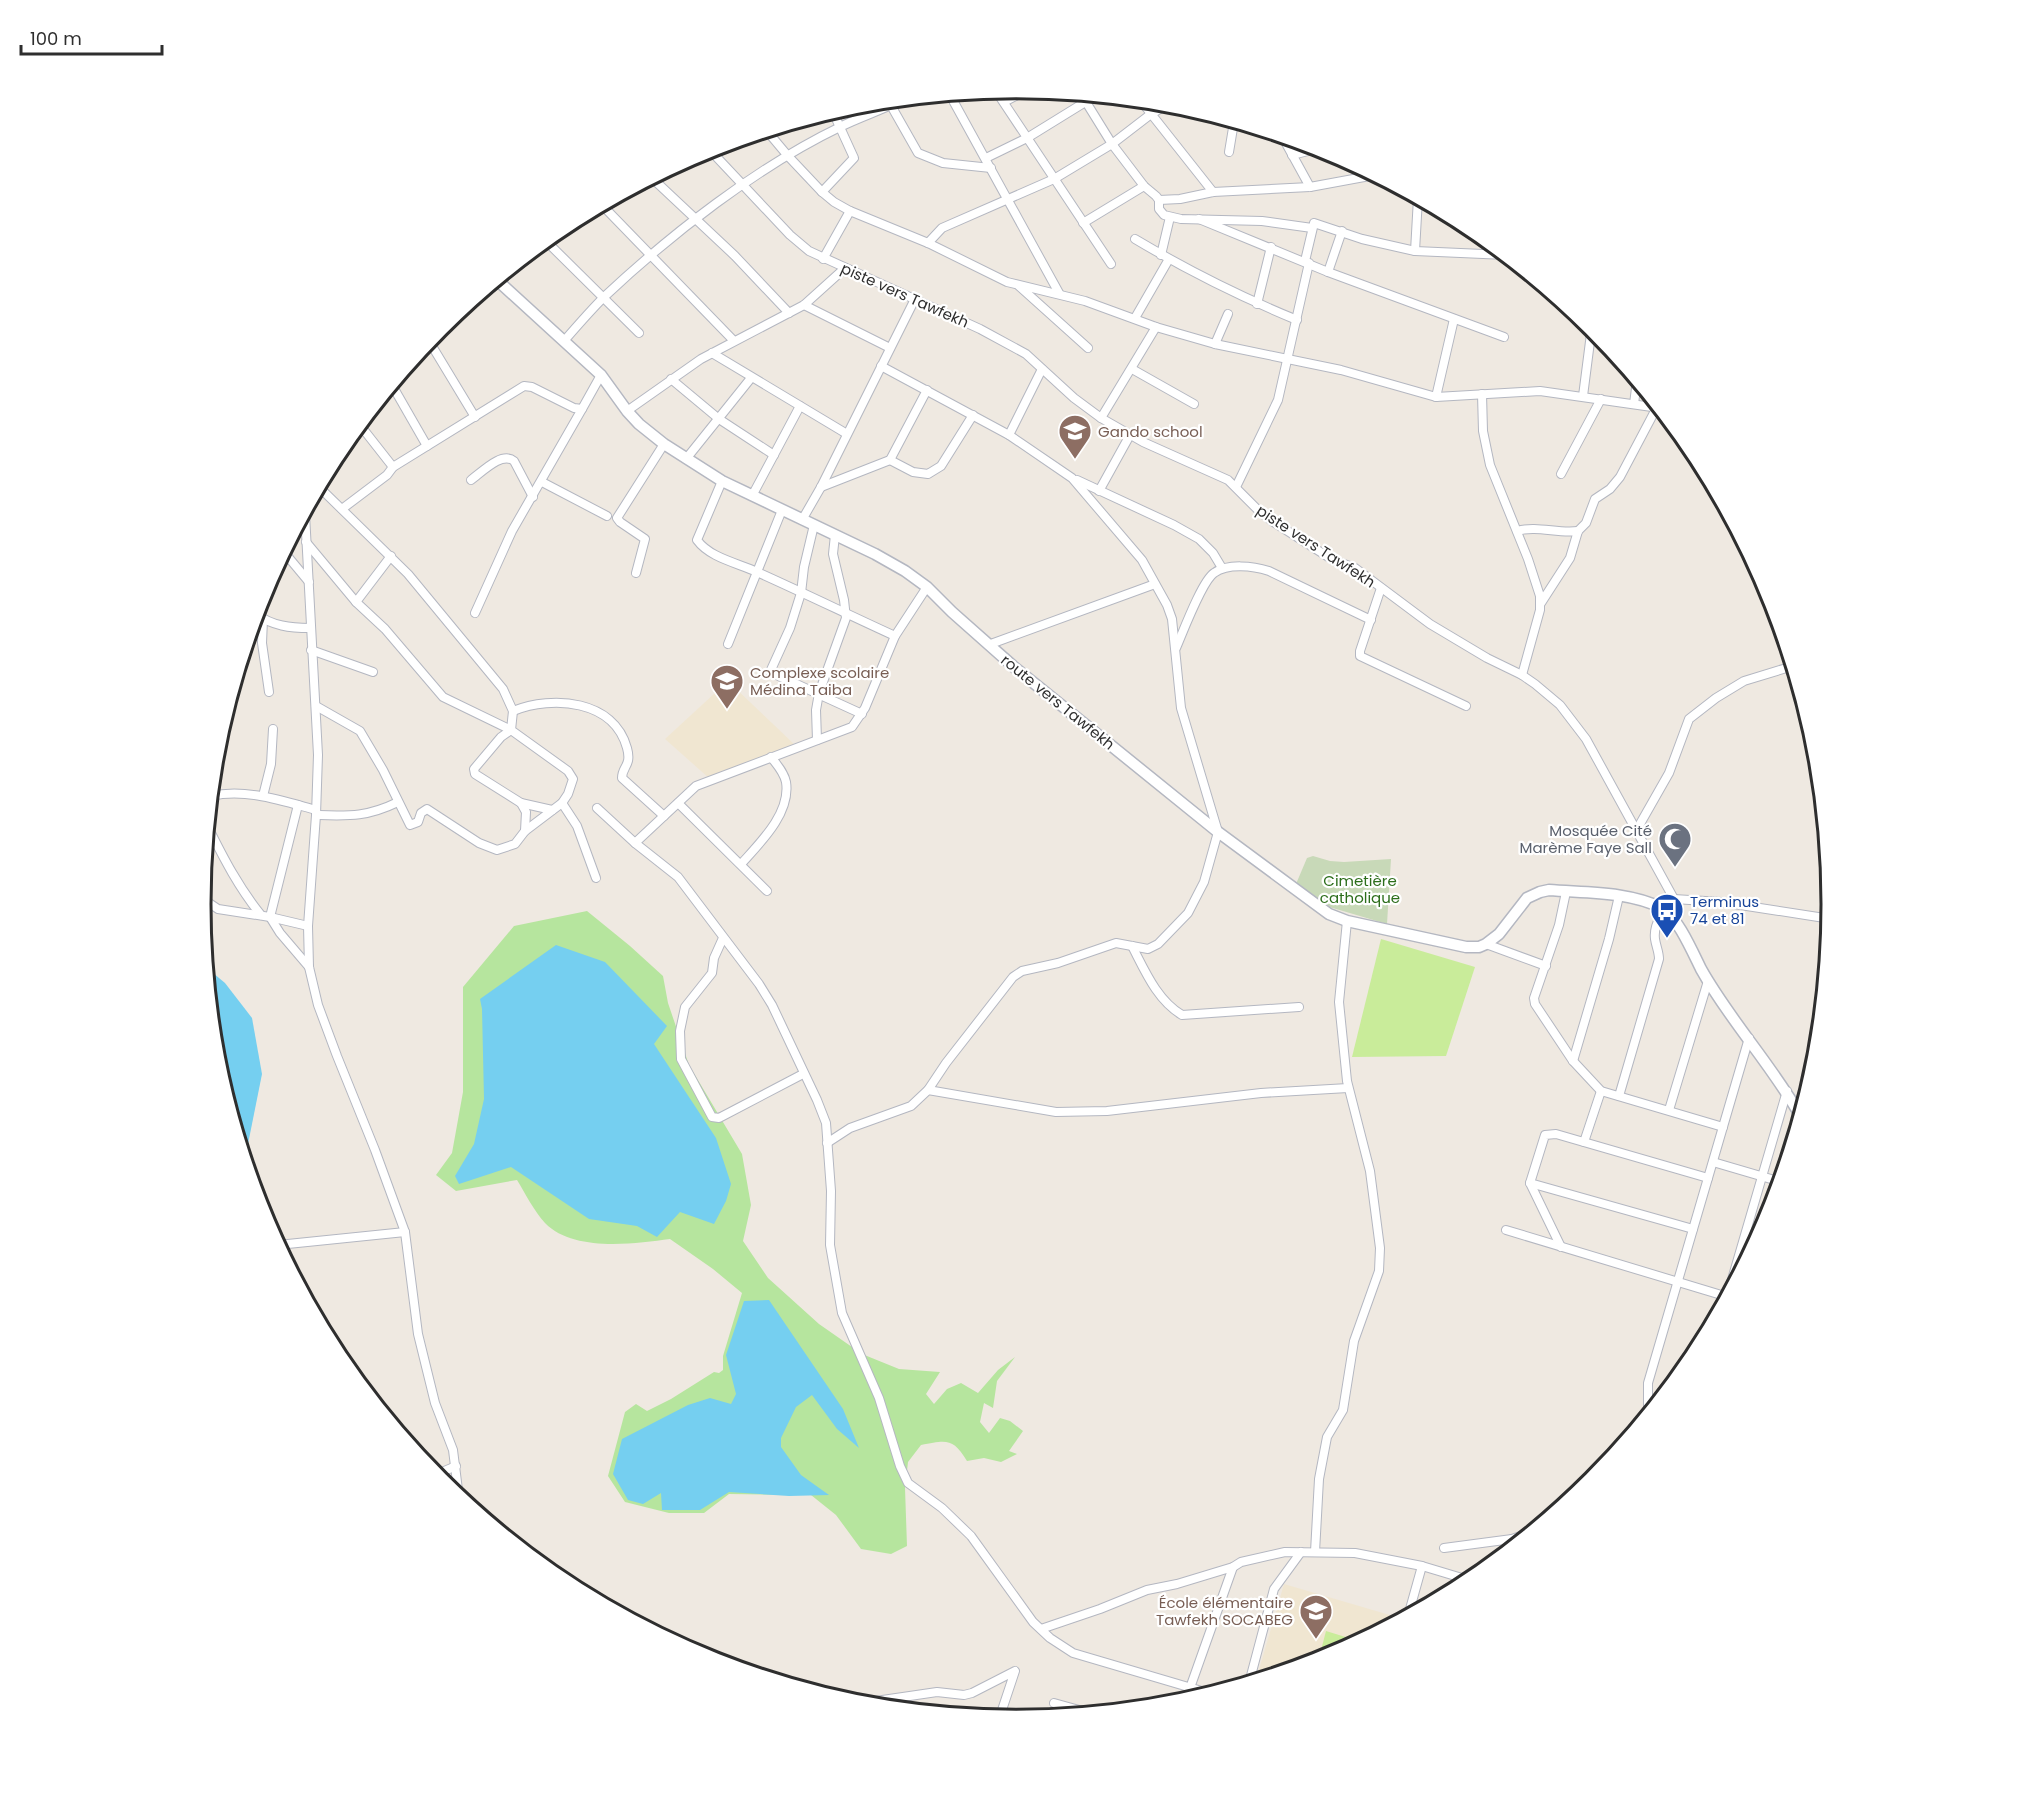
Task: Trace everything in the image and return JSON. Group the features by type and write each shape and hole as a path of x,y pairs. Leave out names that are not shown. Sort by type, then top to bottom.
{"street":[{"path":"1010,99 1004,102 1111,264"},
{"path":"954,102 1059,293"},
{"path":"986,158 1028,138 1085,103"},
{"path":"1086,103 1112,144 1144,186 1159,200 1160,211 1170,217 1262,221 1312,228"},
{"path":"893,109 914,148 922,156 960,166 991,168"},
{"path":"1149,110 1213,192"},
{"path":"928,243 942,228 1054,178 1112,144 1156,111"},
{"path":"564,341 603,298 696,220 788,156 871,112"},
{"path":"822,192 854,160 836,119"},
{"path":"1229,152 1233,129"},
{"path":"772,137 822,192 850,211 928,243 1007,282 1059,293 1156,327 1215,344 1363,376 1436,396 1540,392 1649,406"},
{"path":"1288,147 1310,187"},
{"path":"1292,155 1303,152"},
{"name":"piste vers Tawfekh","path":"716,157 790,235 809,251 1014,346 1026,354 1074,398 1101,418 1130,435 1219,476 1236,487 1253,506 1272,521 1333,560 1355,568 1430,624 1464,645 1522,675 1555,701 1570,716 1586,739 1674,899"},
{"path":"1159,200 1180,199 1213,192 1310,187 1360,176"},
{"path":"658,183 735,256 789,313"},
{"path":"1083,223 1144,186"},
{"path":"1415,251 1418,206"},
{"path":"608,211 734,341"},
{"path":"823,259 850,211"},
{"path":"1135,318 1165,257 1170,217"},
{"path":"1199,219 1328,272 1503,337"},
{"path":"1236,487 1278,400 1297,320 1314,223 1362,239 1415,251 1492,254"},
{"path":"1328,272 1342,231"},
{"path":"1135,239 1257,304 1297,320"},
{"path":"552,247 639,333"},
{"path":"1257,304 1271,248"},
{"path":"627,411 712,353 804,305 845,268"},
{"name":"route vers Tawfekh","path":"502,285 601,375 627,411 664,444 722,481 885,559 927,587 988,645 1218,832 1313,904 1347,921 1466,947 1486,944"},
{"path":"1018,285 1088,348"},
{"path":"802,520 821,487 915,299"},
{"path":"804,305 890,348"},
{"path":"1215,344 1227,314"},
{"path":"1436,396 1454,319"},
{"path":"1101,418 1156,327"},
{"path":"1583,396 1590,340"},
{"path":"434,349 474,417"},
{"path":"712,353 847,434"},
{"path":"881,366 1009,435 1072,478 1199,539 1213,553 1222,568"},
{"path":"1009,435 1042,369"},
{"path":"1132,369 1194,404"},
{"path":"475,613 512,531 601,375"},
{"path":"686,459 751,378"},
{"path":"671,379 718,418 774,455"},
{"path":"342,509 387,475 393,467 524,386 532,387 574,408 582,409"},
{"path":"821,487 890,460 927,390"},
{"path":"1634,404 1636,390"},
{"path":"395,392 428,446"},
{"path":"1482,394 1483,431 1490,465 1528,559 1540,604"},
{"path":"1561,474 1601,399"},
{"path":"752,496 800,406"},
{"path":"1522,675 1540,604 1569,558 1578,531 1586,523 1595,499 1610,489 1620,477 1655,413"},
{"path":"890,460 913,472 928,474 941,466 973,415"},
{"path":"365,431 393,467"},
{"path":"1099,491 1130,435"},
{"path":"636,573 645,539 617,518 664,444"},
{"path":"471,480 503,457 510,458 514,461 533,497"},
{"path":"827,1143 850,1128 911,1106 928,1090 946,1063 1013,977 1022,971 1058,963 1116,943 1148,949 1158,944 1188,913 1204,882 1218,832 1181,708 1172,620 1142,560 1072,478"},
{"path":"722,481 697,540 702,547 895,636"},
{"path":"542,482 608,516"},
{"path":"325,493 408,574 503,689 513,711 511,730 501,737 474,769 475,774 522,803 552,810"},
{"path":"728,644 782,510"},
{"path":"814,525 804,567 801,593 790,628 770,672 862,714"},
{"path":"305,527 318,755 308,926 309,967 318,1005 405,1232 418,1334 435,1403 453,1450 458,1484"},
{"path":"1517,531 1530,529 1578,531"},
{"path":"817,740 816,710 819,693 846,618 844,600 832,554 835,535"},
{"path":"306,542 356,602 385,629 443,697 511,730 568,771 573,779 568,794 562,802 525,831 515,844 497,850 479,843 427,809 421,813 418,822 410,825 383,770 360,731 316,706"},
{"path":"356,602 391,556"},
{"path":"289,558 309,582"},
{"path":"1176,648 1209,577 1222,568 1254,567 1269,571 1371,620"},
{"path":"988,645 1155,584"},
{"path":"635,843 696,786 852,727 862,714 895,636 927,587"},
{"path":"1381,588 1360,651 1363,659 1466,706"},
{"path":"264,618 286,627 310,628"},
{"path":"260,629 270,692"},
{"path":"311,650 373,672"},
{"path":"1636,831 1669,773 1689,719 1716,698 1744,681 1786,668"},
{"path":"513,711 566,702 600,713 617,726 627,747 629,762 622,773 622,778 664,816"},
{"path":"263,796 271,764 273,729"},
{"path":"741,864 762,840 782,810 786,799 786,782 783,772 771,757"},
{"path":"219,795 237,793 263,796 316,812 364,815 378,812 398,802"},
{"path":"562,802 577,826 596,878"},
{"path":"522,803 526,812 525,831"},
{"path":"678,803 767,891"},
{"path":"266,916 298,805"},
{"path":"597,808 635,843 678,877 759,984 772,1005 825,1119 831,1191 830,1245 842,1313 879,1398 900,1466 909,1482 942,1508 971,1536 1033,1622 1050,1638 1073,1653 1197,1690"},
{"path":"214,839 230,871 309,967"},
{"path":"1486,944 1499,934 1527,898 1540,892 1619,896 1647,902 1665,909 1678,927 1708,981 1787,1091 1796,1108"},
{"path":"1566,892 1546,966 1534,998 1535,1004 1573,1061 1601,1091 1723,1127"},
{"path":"1573,1061 1609,939 1619,896"},
{"path":"1619,1096 1659,959 1655,935 1658,921 1674,899 1721,902 1821,918"},
{"path":"211,904 213,907 308,926"},
{"path":"1315,1552 1319,1479 1327,1437 1343,1410 1354,1341 1378,1271 1380,1248 1370,1171 1348,1088 1339,1002 1347,921"},
{"path":"723,938 714,958 712,973 685,1007 680,1030 681,1059 712,1117 719,1118 803,1074"},
{"path":"1486,944 1546,966"},
{"path":"1132,946 1159,994 1182,1015 1299,1007"},
{"path":"1669,1110 1708,981"},
{"path":"1648,1405 1648,1383 1749,1038"},
{"path":"928,1090 1056,1112 1107,1111 1261,1093 1348,1088"},
{"path":"1584,1142 1601,1091"},
{"path":"1736,1266 1787,1091"},
{"path":"1561,1247 1530,1184 1545,1136 1556,1134 1708,1178"},
{"path":"1713,1162 1773,1179"},
{"path":"1530,1184 1693,1229"},
{"path":"1506,1230 1720,1296"},
{"path":"286,1244 405,1232"},
{"path":"444,1471 456,1466"},
{"path":"1444,1548 1511,1541"},
{"path":"1041,1629 1147,1590 1177,1584 1233,1567 1241,1562 1286,1552 1355,1553 1422,1566 1458,1578"},
{"path":"1251,1675 1274,1589 1301,1552"},
{"path":"1411,1607 1422,1566"},
{"path":"1188,1692 1233,1567"},
{"path":"887,1699 937,1692 964,1695 1015,1671 1002,1709"},
{"path":"1054,1703 1071,1708"}],"shaded area":[{"name":"Complexe scolaire Médina Taiba","path":"728,681 795,745 710,779 665,739"},
{"name":"École élémentaire Tawfekh SOCABEG","path":"1284,1584 1393,1616 1325,1649 1258,1672"}],"green space":[{"name":"Cimetière catholique","path":"1313,856 1344,862 1391,859 1387,924 1326,906 1296,884 1307,858"},
{"path":"587,911 663,976 668,1003 689,1065 742,1154 751,1205 743,1241 768,1278 819,1324 862,1354 899,1369 940,1372 926,1394 934,1404 947,1389 961,1383 978,1393 998,1370 1015,1357 997,1381 993,1408 984,1403 980,1422 989,1433 1000,1418 1010,1421 1023,1431 1009,1451 1017,1454 1001,1462 984,1458 967,1461 958,1448 948,1442 921,1445 908,1462 905,1488 907,1546 891,1554 861,1549 836,1515 811,1495 729,1494 704,1513 669,1513 625,1502 608,1476 625,1412 636,1404 647,1411 714,1372 719,1373 723,1370 723,1356 742,1293 713,1269 670,1239 604,1244 571,1238 557,1232 545,1223 533,1208 517,1180 456,1191 436,1175 452,1153 463,1092 463,987 514,926"},
{"path":"1381,939 1475,967 1446,1056 1352,1057"},
{"path":"1326,1631 1349,1638 1325,1649 1321,1650"}],"water":[{"path":"556,945 605,962 667,1026 654,1044 716,1138 731,1184 726,1201 714,1224 680,1212 657,1237 637,1226 589,1219 511,1167 459,1184 455,1176 474,1144 484,1099 480,999"},
{"path":"215,974 225,983 252,1018 262,1074 248,1144 226,1062"},
{"path":"769,1300 843,1409 859,1448 837,1429 812,1395 796,1407 781,1438 781,1447 801,1475 829,1495 789,1496 729,1492 700,1510 662,1510 661,1493 643,1504 628,1500 613,1474 622,1439 688,1405 710,1398 731,1404 736,1394 726,1355 744,1301"}],"place":[{"name":"Gando school","path":"1075,460"},
{"name":"Complexe scolaire Médina Taiba","path":"727,710"},
{"name":"Mosquée Cité Marème Faye Sall","path":"1675,868"},
{"name":"Terminus 74 et 81","path":"1667,939"},
{"name":"École élémentaire Tawfekh SOCABEG","path":"1316,1640"}]}
